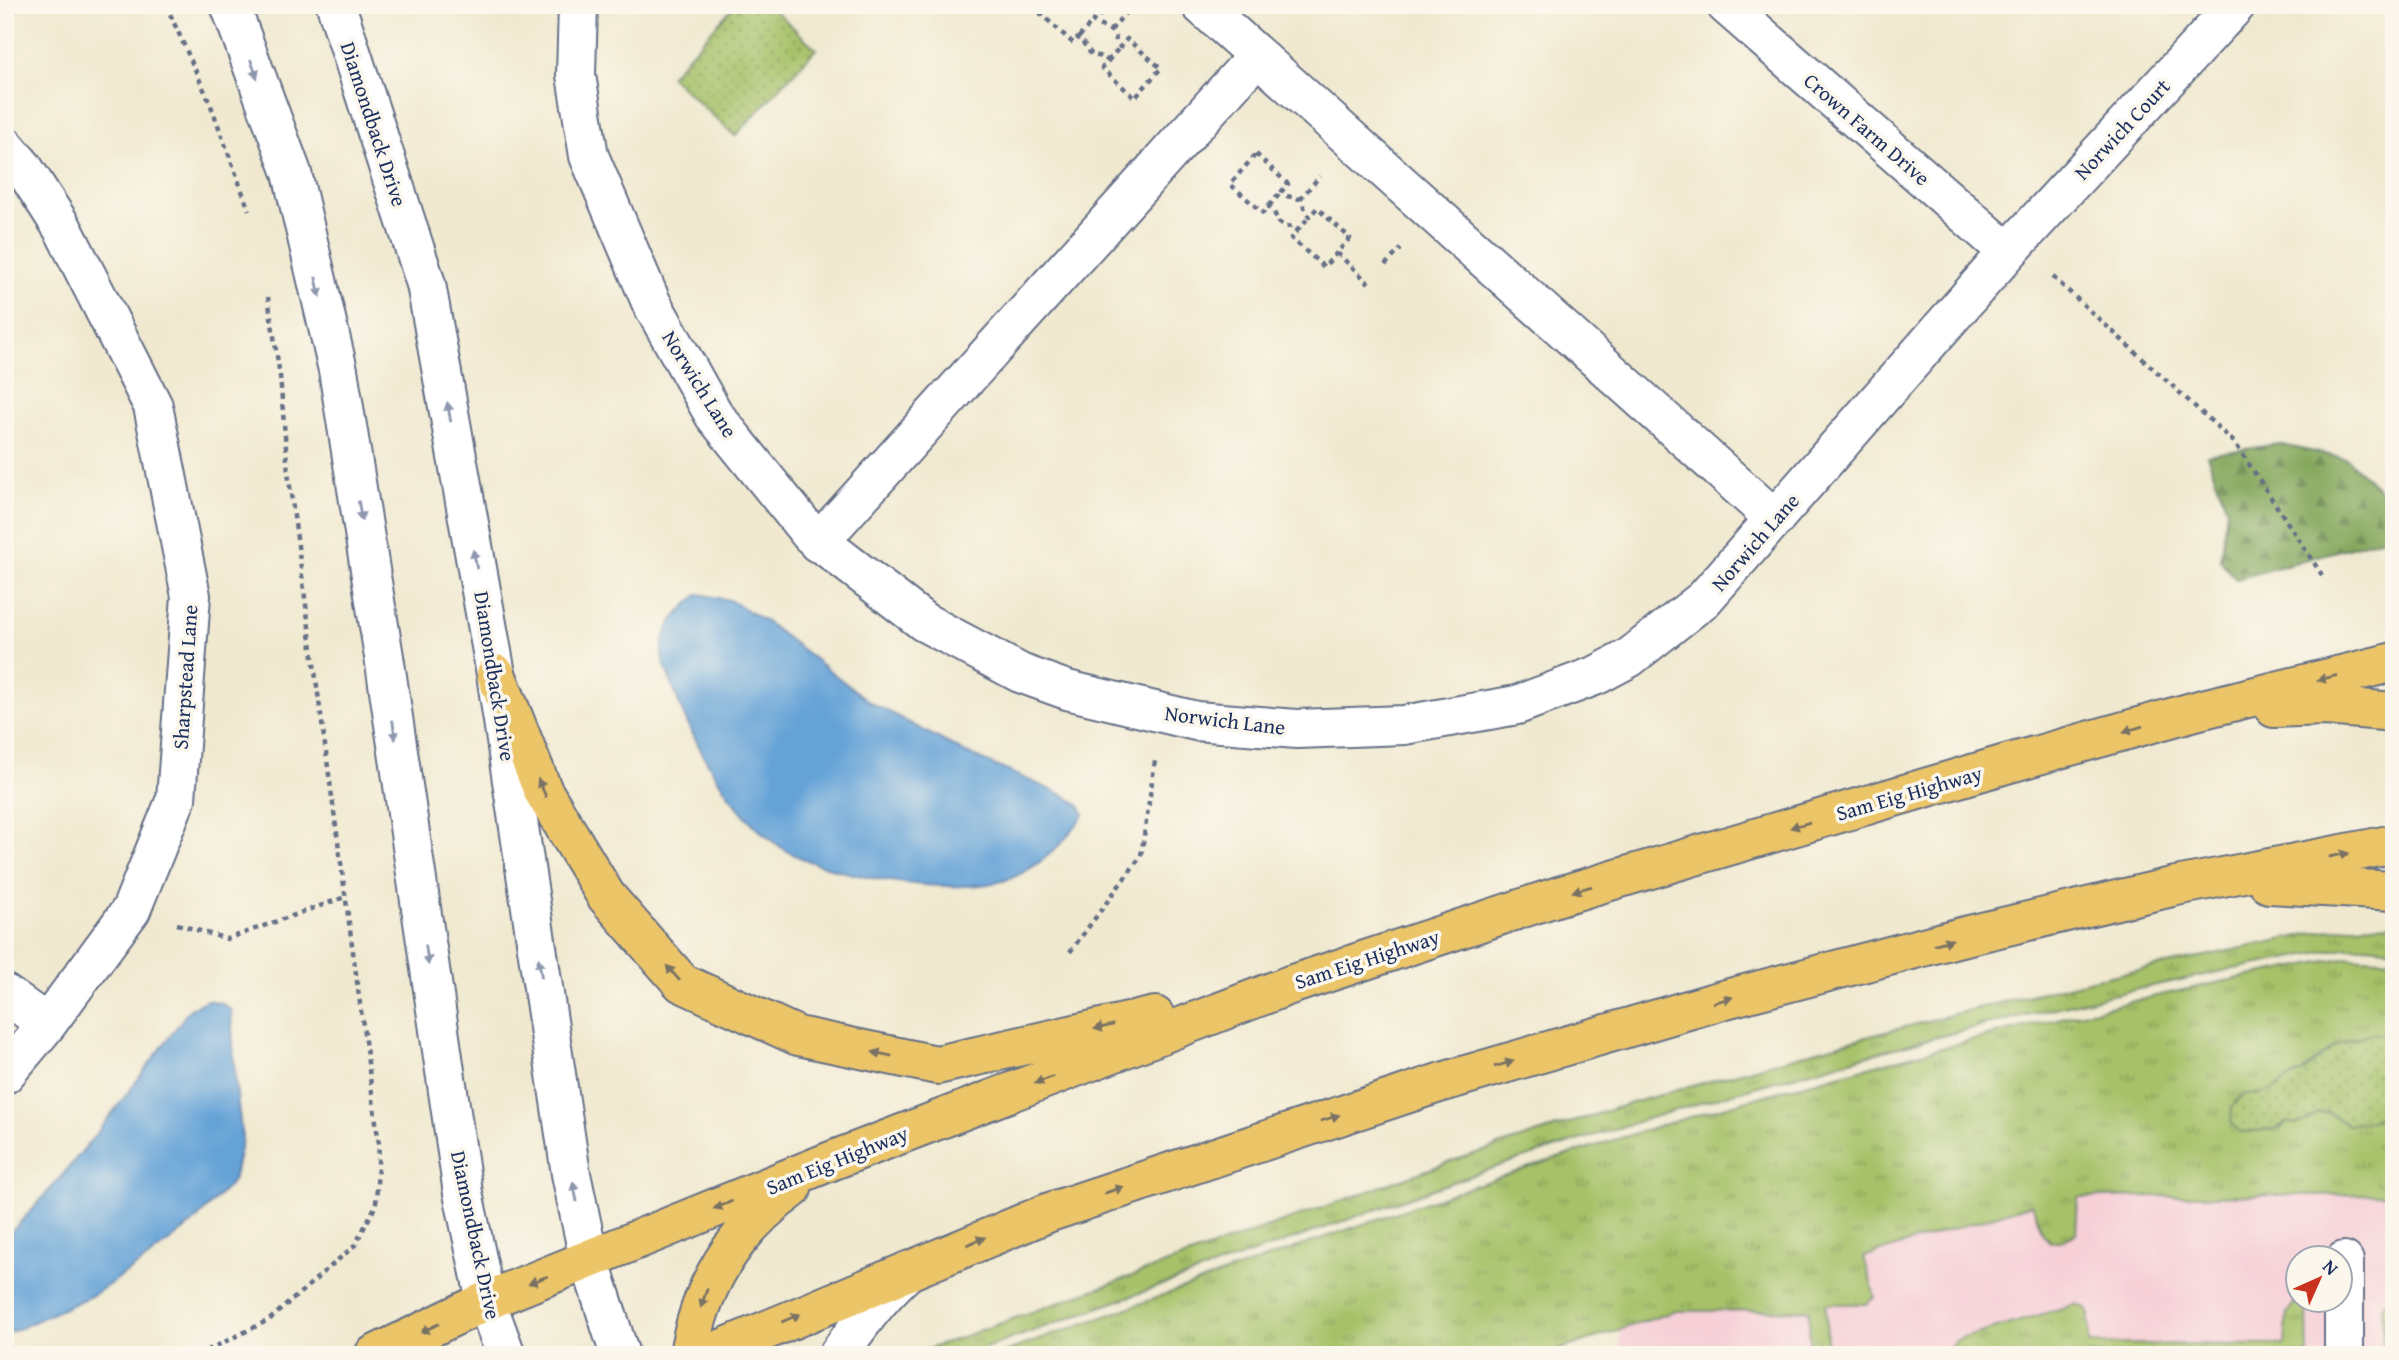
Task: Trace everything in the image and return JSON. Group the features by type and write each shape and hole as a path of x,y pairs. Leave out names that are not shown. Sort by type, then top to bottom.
{"main road":[{"name":"Sam Eig Highway","path":"374,1355 486,1301 831,1161 1290,985 1559,896 1993,768 2199,710 2394,662"},
{"path":"496,674 542,790 606,897 682,983 798,1036 937,1065 1290,985"},
{"path":"2199,710 2326,706 2394,712"},
{"path":"706,1355 1050,1212 1452,1079 1722,1000 1961,937 2176,886 2394,844"},
{"path":"2176,886 2259,884 2394,891"},
{"path":"689,1355 694,1326 706,1289 726,1256 763,1213 783,1195 831,1161"}],"street":[{"name":"Diamondback Drive","path":"230,5 292,173 338,370 461,1179 486,1301 506,1355"},
{"name":"Diamondback Drive","path":"336,5 425,284 496,674 571,1174 589,1259 621,1355"},
{"name":"Norwich Lane","path":"578,5 576,75 589,156 651,302 714,415 818,543 924,622 1020,673 1067,690 1196,721 1297,729 1404,725 1517,705 1597,675 1629,658 1704,599 2008,252"},
{"path":"1201,5 1775,519"},
{"name":"Crown Farm Drive","path":"1726,5 2008,252"},
{"name":"Norwich Court","path":"2008,252 2236,5"},
{"path":"818,543 1257,56"},
{"name":"Sharpstead Lane","path":"5,146 23,167 63,229 152,405 191,596 176,799 131,910 47,1024 5,1074"},
{"path":"5,994 47,1024"},
{"path":"838,1355 868,1312 888,1289 913,1267"},
{"path":"2344,1314 2344,1355"}],"path":[{"path":"166,5 210,103 253,222"},
{"path":"1049,5 1041,14 1073,43 1100,15 1089,5"},
{"path":"1111,30 1132,5"},
{"path":"1093,21 1098,26 1111,30 1120,47"},
{"path":"1079,37 1092,55 1104,57 1108,61"},
{"path":"1127,39 1161,68 1135,98 1102,68 1120,47 1127,39"},
{"path":"1256,154 1288,184 1268,206 1263,213 1230,184 1256,154"},
{"path":"1300,199 1321,175"},
{"path":"1282,191 1287,196 1300,199"},
{"path":"1300,199 1309,217"},
{"path":"1268,206 1278,222 1286,227 1292,226 1297,231"},
{"path":"1317,208 1349,238 1324,267 1291,238 1309,217 1317,208"},
{"path":"1385,265 1401,248"},
{"path":"1337,253 1369,283"},
{"path":"2053,277 2235,443 2322,575"},
{"path":"198,1355 269,1320 355,1245 376,1205 379,1144 288,471 280,376 267,288"},
{"path":"1070,952 1141,856 1161,713"},
{"path":"131,910 227,939 345,897"}],"shaded area":[{"path":"2394,982 2394,1355 1620,1355 1620,1206"}],"green space":[{"path":"735,5 769,5 816,49 735,136 670,76"},
{"path":"2278,444 2347,459 2389,499 2394,497 2394,535 2236,579 2220,560 2227,509 2207,455"},
{"path":"2394,924 2394,949 2367,946 2344,948 2238,968 2028,1014 1820,1068 1613,1129 1488,1170 966,1355 912,1355 1452,1161 1625,1105 1843,1043 2092,980 2318,932 2354,926"},
{"path":"2349,957 2394,960 2394,1034 2364,1035 2353,1039 2275,1089 2244,1096 2234,1104 2250,1132 2282,1127 2287,1122 2306,1121 2319,1112 2329,1113 2348,1125 2394,1116 2394,1194 2078,1197 2076,1234 2064,1240 2050,1242 2043,1234 2032,1204 1864,1257 1875,1297 1866,1304 1826,1304 1827,1355 1810,1355 1809,1310 1676,1311 1543,1355 996,1355 1438,1198 1679,1120 1867,1067 2058,1019"},
{"path":"2368,1034 2394,1034 2394,1116 2348,1125 2329,1113 2319,1112 2306,1121 2295,1124 2287,1122 2276,1129 2240,1132 2231,1124 2232,1106 2244,1094 2271,1091 2301,1073 2335,1046"},
{"path":"2392,1300 2394,1355 2383,1355 2382,1307 2386,1301"},
{"path":"2076,1304 2086,1308 2089,1315 2089,1344 2285,1345 2287,1314 2307,1314 2308,1355 1942,1355 1957,1340"}],"water":[{"path":"699,594 729,600 765,621 870,702 966,753 1066,796 1081,807 1084,814 1062,842 1044,858 1025,872 992,883 933,886 866,877 835,870 787,851 748,819 715,775 689,726 664,664 662,653 670,624"},
{"path":"207,1000 221,1003 231,1010 242,1139 233,1181 193,1223 144,1261 93,1295 5,1335 5,1238 79,1156 190,1009"}]}
